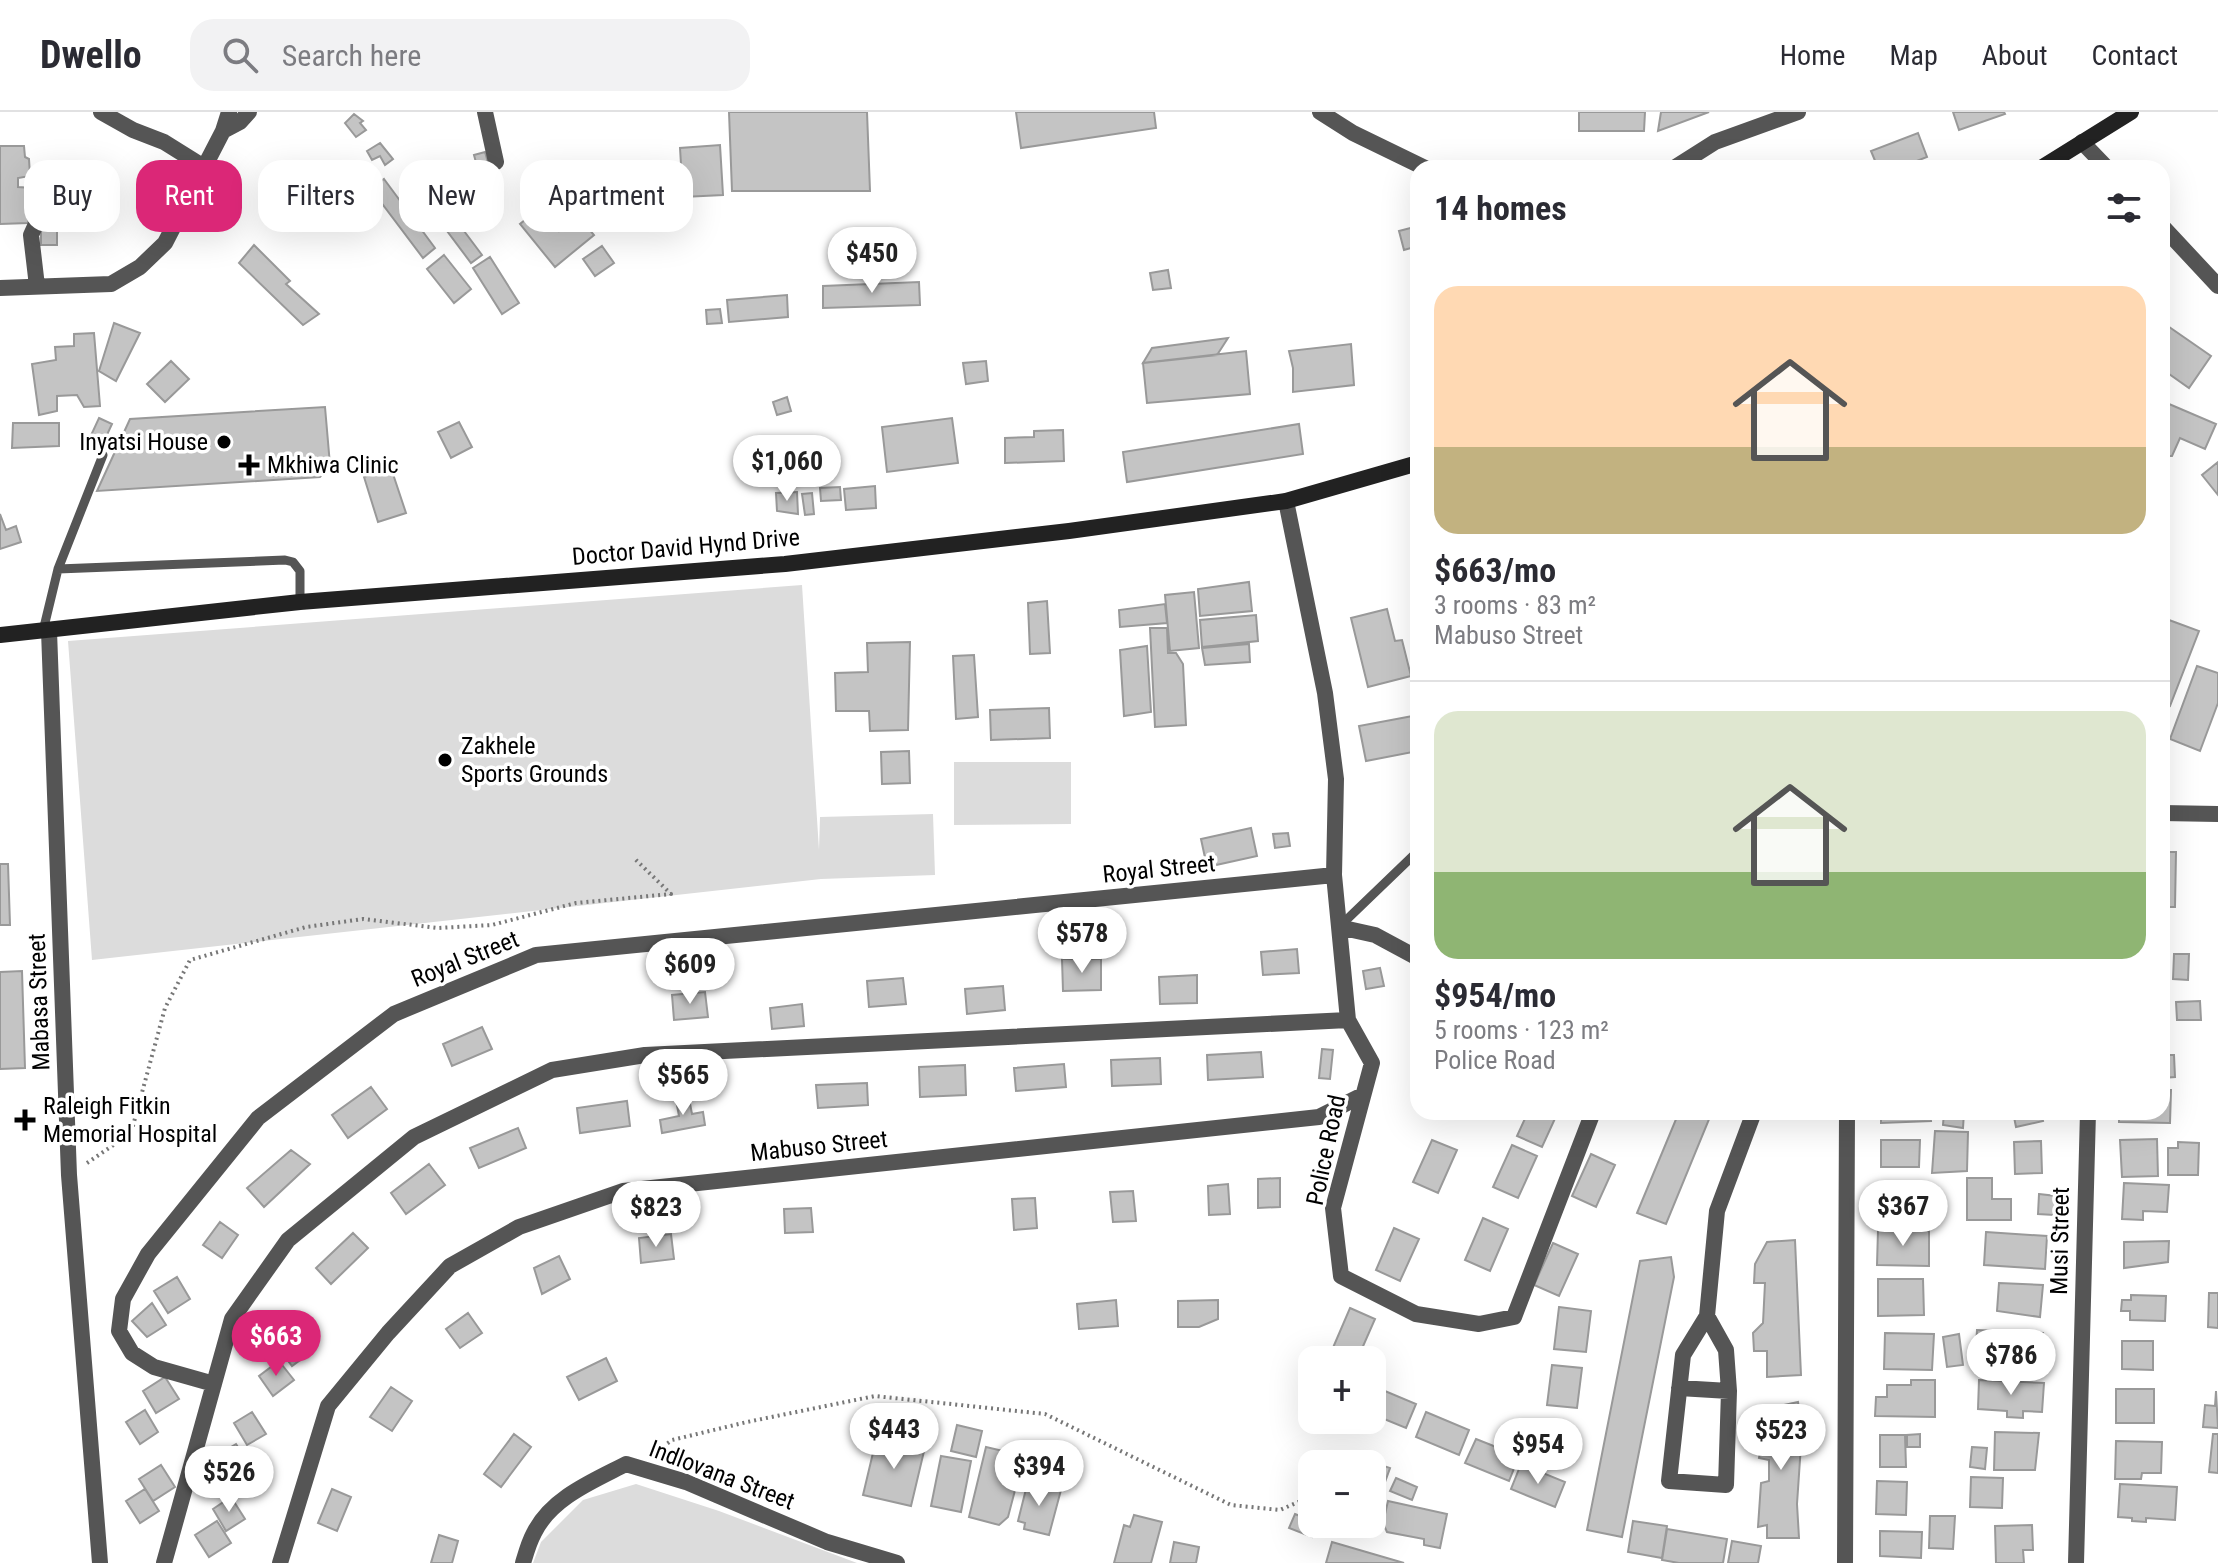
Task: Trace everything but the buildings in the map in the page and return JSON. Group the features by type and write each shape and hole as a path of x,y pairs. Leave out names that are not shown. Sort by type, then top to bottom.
{"main road":[{"path":"2054,160 2131,112"},
{"name":"Doctor David Hynd Drive","path":"0,635 300,602 785,564 1069,531 1286,501 1410,465"}],"street":[{"path":"101,112 133,130 164,142 193,160"},
{"path":"208,160 229,112"},
{"path":"223,131 240,122 249,112"},
{"path":"485,112 496,160"},
{"path":"1320,112 1353,133 1410,161"},
{"path":"1687,160 1715,142 1798,112"},
{"path":"2082,142 2099,160"},
{"path":"32,232 37,286"},
{"path":"0,288 111,284 140,267 165,243 171,232"},
{"path":"2170,235 2218,286"},
{"name":"Police Road","path":"1286,501 1325,693 1336,779 1334,875 1348,1020 1372,1063 1333,1208 1341,1276 1416,1314 1479,1324 1514,1317 1590,1120"},
{"name":"Mabasa Street","path":"46,631 69,1175 100,1563"},
{"path":"2170,813 2218,814"},
{"name":"Royal Street","path":"214,1384 154,1367 132,1353 119,1331 123,1299 148,1254 258,1118 394,1014 536,955 1334,875"},
{"path":"1339,927 1375,935 1410,954"},
{"path":"164,1563 232,1319 288,1240 414,1137 552,1070 674,1053 1348,1020"},
{"name":"Mabuso Street","path":"280,1563 328,1406 388,1333 450,1266 519,1227 623,1191 1319,1117 1361,1096"},
{"path":"1707,1316 1726,1350 1729,1391 1726,1485 1669,1481 1683,1355 1707,1316 1717,1211 1751,1120"},
{"path":"1845,1563 1847,1120"},
{"name":"Musi Street","path":"2076,1563 2088,1120"},
{"path":"1679,1388 1729,1391"},
{"name":"Indlovana Street","path":"523,1563 534,1531 553,1506 626,1464 686,1482 827,1542 897,1563"}],"lane":[{"path":"46,631 58,569 103,455"},
{"path":"58,569 285,560 293,562 300,571 300,602"},
{"path":"1339,927 1410,859"}],"path":[{"path":"69,1175 131,1133 165,1008 190,960 320,925 363,919 438,928 492,925 576,903 671,894 635,859"},
{"path":"634,1467 672,1440 875,1396 1045,1414 1231,1505 1280,1510 1298,1502"}],"shaded area":[{"name":"Zakhele Sports Grounds","path":"802,585 819,850 820,817 933,814 935,875 821,879 92,960 68,641"},
{"path":"954,762 1071,762 1071,824 954,825"},
{"path":"636,1484 719,1511 857,1563 533,1563 541,1542 583,1500"}],"place":[{"name":"Inyatsi House","path":"224,442"},
{"name":"Mkhiwa Clinic","path":"249,465"},
{"name":"Zakhele Sports Grounds","path":"445,760"},
{"name":"Raleigh Fitkin Memorial Hospital","path":"25,1120"}]}
